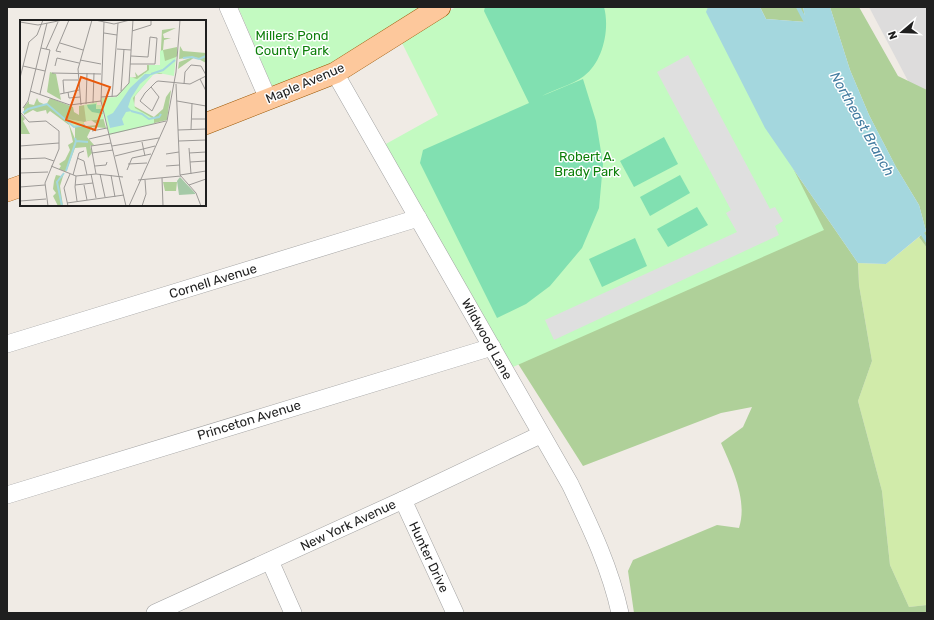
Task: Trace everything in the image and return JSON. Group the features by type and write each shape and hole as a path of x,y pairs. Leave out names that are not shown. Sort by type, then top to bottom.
{"main road":[{"name":"Maple Avenue","path":"206,124 335,73 440,7"},
{"path":"7,191 20,186"}],"street":[{"path":"228,7 268,99"},
{"name":"Wildwood Lane","path":"335,73 492,347 540,435 570,484 598,542 616,594 620,613"},
{"name":"Cornell Avenue","path":"7,344 418,218"},
{"name":"Princeton Avenue","path":"7,495 492,347"},
{"name":"New York Avenue","path":"155,613 540,435"},
{"name":"Hunter Drive","path":"402,500 455,613"},
{"path":"270,561 293,613"}],"shaded area":[{"path":"869,7 927,7 927,117"},
{"path":"688,55 770,209 775,207 783,221 775,226 779,235 554,340 545,320 737,232 726,213 731,210 657,72"}],"green space":[{"name":"Millers Pond County Park","path":"238,7 424,7 333,64 272,86"},
{"name":"Robert A. Brady Park","path":"456,7 712,7 824,230 513,367 384,145 438,115 401,41"},
{"path":"485,7 604,7 606,16 603,44 600,54 591,70 574,82 542,96 583,79 596,121 603,164 599,208 582,248 550,286 526,304 497,318 420,163 423,150 529,103 484,11"},
{"path":"760,7 803,7 806,22 766,19"},
{"path":"830,7 859,7 898,76 927,90 927,248 919,237 926,231 919,205 896,167 869,115 850,70"},
{"path":"765,128 858,263 859,285 872,361 858,401 882,491 890,565 909,607 927,605 927,613 634,613 628,571 633,560 717,525 739,528 742,506 738,484 721,443 743,427 752,407 721,413 583,466 515,359"},
{"path":"664,137 678,164 634,187 620,161"},
{"path":"680,175 690,193 650,216 640,197"},
{"path":"697,207 708,225 668,247 657,229"},
{"path":"919,237 927,248 927,605 909,607 890,565 882,491 858,401 872,361 859,285 858,263 886,264"},
{"path":"635,238 647,266 602,287 589,259"}],"water":[{"path":"708,7 760,7 766,19 806,22 803,7 830,7 850,70 869,115 896,167 919,205 926,231 886,264 858,263 765,128 706,12"}],"waterway":[{"name":"Northeast Branch","path":"798,7 808,26"},
{"name":"Northeast Branch","path":"920,230 927,241"}]}
